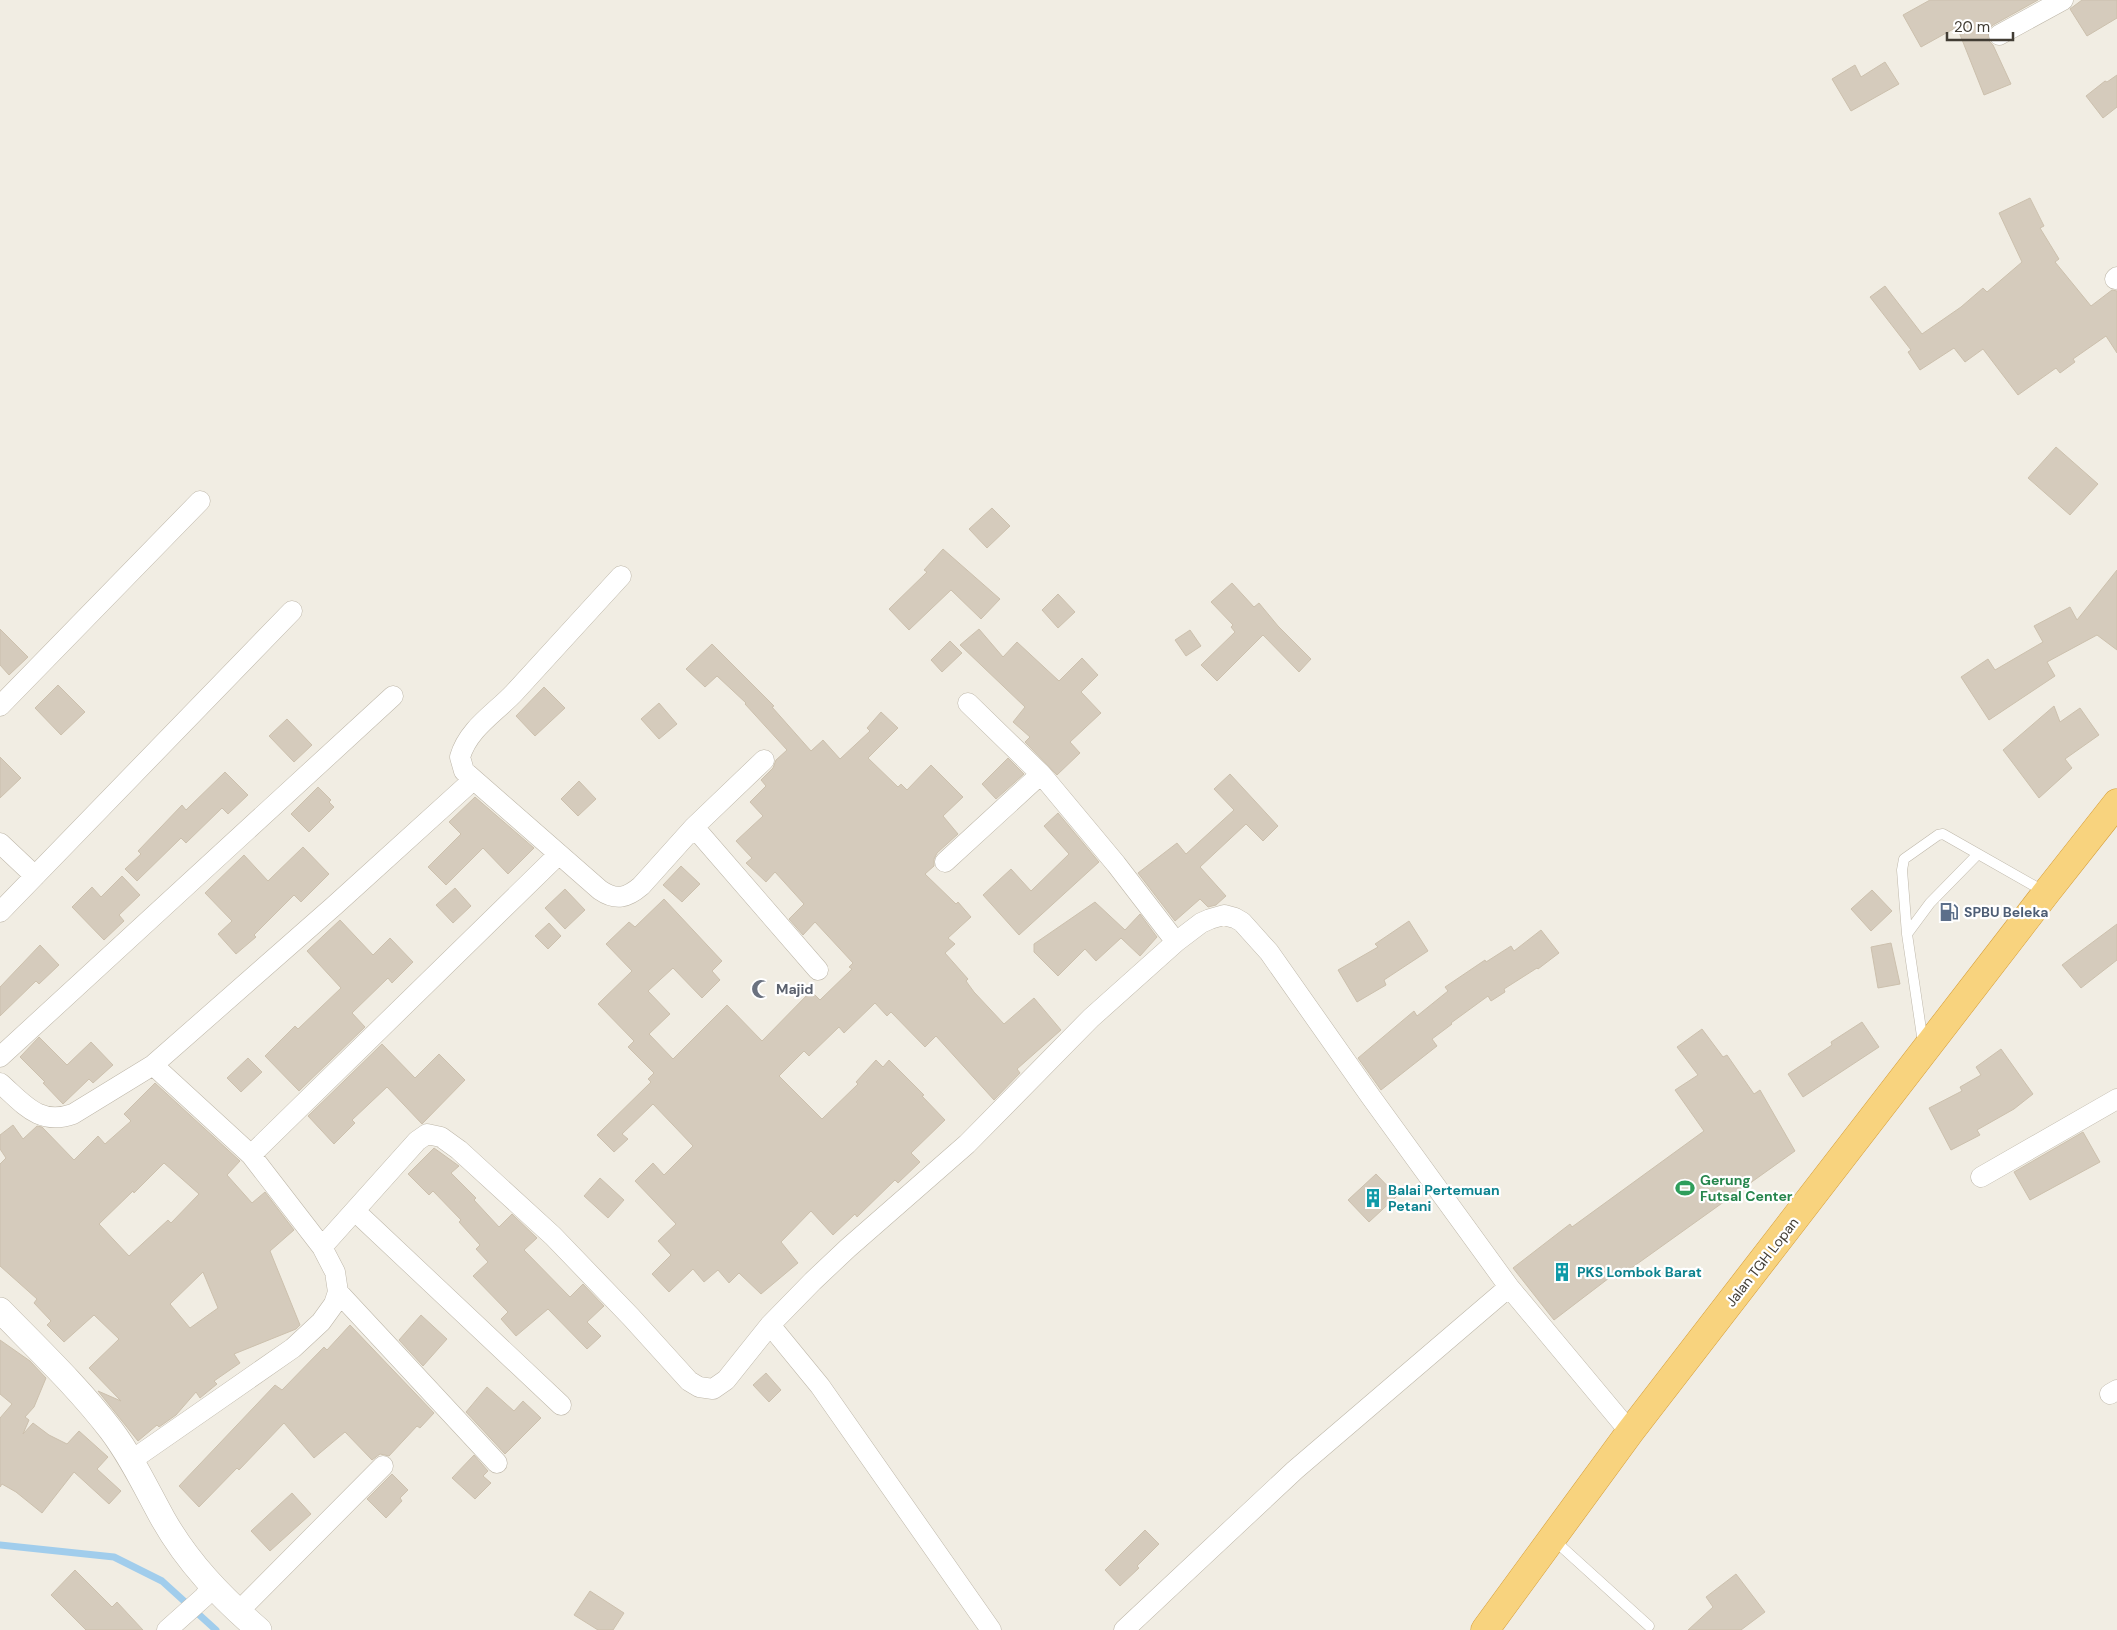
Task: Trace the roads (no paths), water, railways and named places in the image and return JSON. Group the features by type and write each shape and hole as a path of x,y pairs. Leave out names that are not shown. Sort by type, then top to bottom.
{"highway":[{"name":"Jalan TGH Lopan","path":"1485,1630 1553,1540 1630,1432 2117,803"}],"street":[{"path":"1999,35 2063,0"},
{"path":"0,706 200,501"},
{"path":"621,576 466,742 460,757 464,771 600,890 608,896 620,898 641,886 694,826 764,760"},
{"path":"0,912 292,611"},
{"path":"0,1057 393,696"},
{"path":"968,703 1041,774 1116,864 1176,942"},
{"path":"945,862 1041,774"},
{"path":"0,1083 32,1110 49,1118 60,1118 73,1114 153,1065 474,780"},
{"path":"694,826 818,970"},
{"path":"0,843 35,876"},
{"path":"251,1155 560,854"},
{"path":"322,1247 420,1138 427,1134 437,1136 459,1150 553,1236 694,1385 709,1390 720,1385 770,1326 848,1248 968,1144 1091,1018 1176,942 1201,923 1217,916 1224,916 1235,918 1250,930 1291,982 1371,1098 1509,1287 1630,1432"},
{"path":"132,1460 293,1348 321,1322 334,1304 338,1292 335,1272 322,1247 251,1155 153,1065"},
{"path":"1981,1177 2117,1099"},
{"path":"355,1211 561,1405"},
{"path":"1124,1630 1295,1470 1509,1287"},
{"path":"338,1292 497,1463"},
{"path":"0,1310 74,1386 110,1430 132,1460 163,1519 193,1564 208,1592 238,1612 259,1630"},
{"path":"770,1326 820,1386 991,1630"},
{"path":"238,1612 383,1466"},
{"path":"167,1630 208,1592"}],"lane":[{"path":"1924,1052 1907,934 1902,870 1904,859 1933,838 1943,834 2046,893"},
{"path":"1907,934 1930,903 1977,854"},
{"path":"1553,1540 1649,1626"}],"waterway":[{"path":"0,1545 114,1557 162,1581 216,1630"}],"place":[{"name":"SPBU Beleka","path":"1949,912"},
{"name":"Majid","path":"761,989"},
{"name":"Gerung Futsal Center","path":"1685,1188"},
{"name":"Balai Pertemuan Petani","path":"1373,1198"},
{"name":"PKS Lombok Barat","path":"1562,1272"}]}
